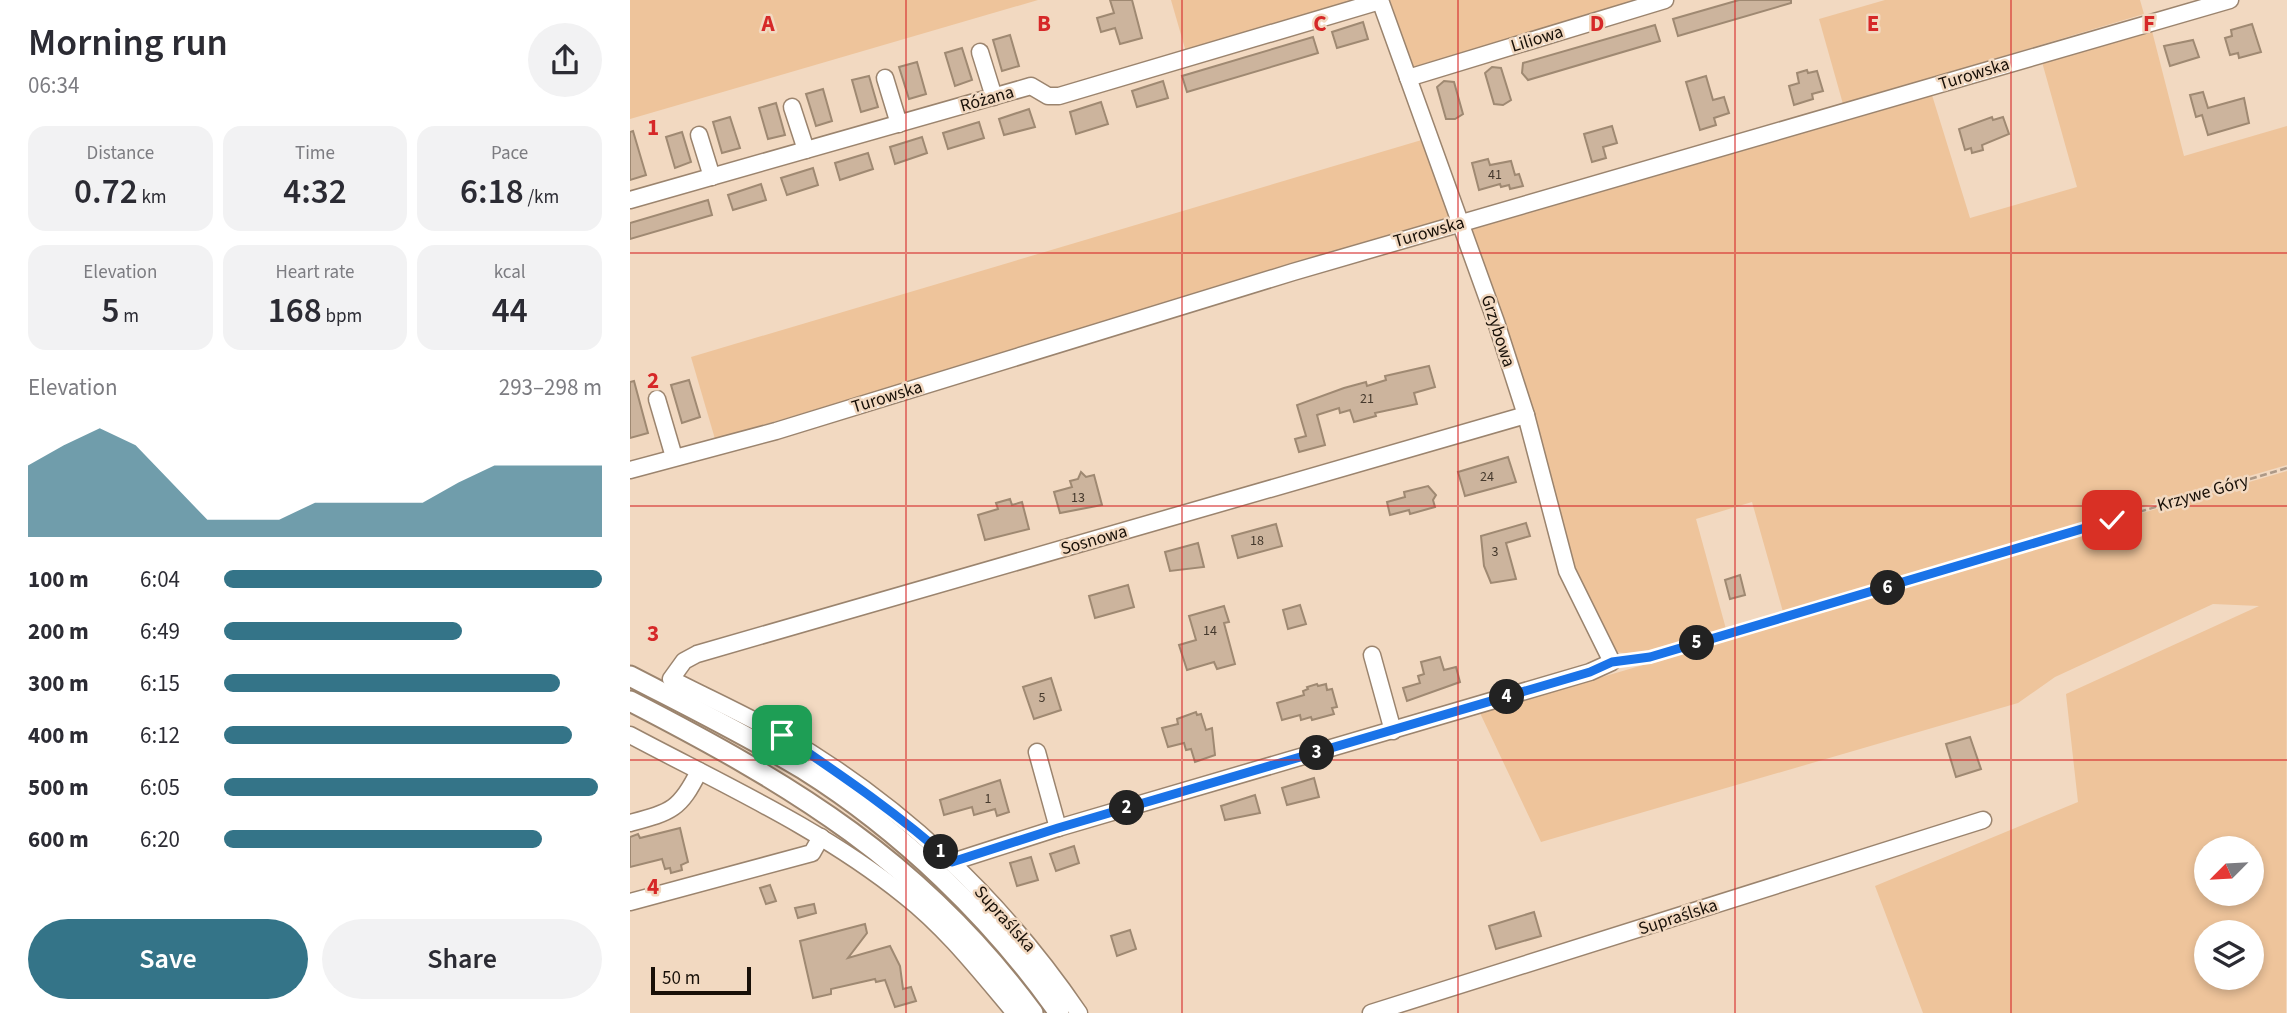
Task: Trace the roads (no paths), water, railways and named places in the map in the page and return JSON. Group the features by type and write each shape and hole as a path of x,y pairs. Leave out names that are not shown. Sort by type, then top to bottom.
{"main road":[{"path":"630,676 804,770 872,817 980,917 1030,972 1059,1013"},
{"path":"630,701 782,783 858,835 914,881 963,930 1033,1013"}],"street":[{"name":"Grzybowa","path":"1380,0 1461,223 1526,415 1567,571 1612,662 1590,672 1393,731"},
{"name":"Różana","path":"630,200 1031,86 1048,96 1059,96 1380,0"},
{"name":"Liliowa","path":"1408,78 1665,0"},
{"name":"Turowska","path":"630,470 776,431 1461,223 2230,0"},
{"path":"980,52 993,97"},
{"path":"885,78 899,124"},
{"path":"792,107 806,150"},
{"path":"699,135 712,177"},
{"path":"657,399 674,457"},
{"name":"Sosnowa","path":"671,680 684,661 697,654 1526,415"},
{"path":"952,862 1058,828 1393,731 1372,655"},
{"name":"Supraślska","path":"671,680 782,735 852,781 917,831 952,862 1047,967 1079,1013"},
{"path":"630,735 821,837 907,897 942,930 1015,1013"},
{"path":"1037,752 1058,828"},
{"path":"630,823 660,815 685,801 699,771"},
{"name":"Supraślska","path":"1371,1013 1983,820"},
{"path":"630,902 812,853 821,837"}]}
